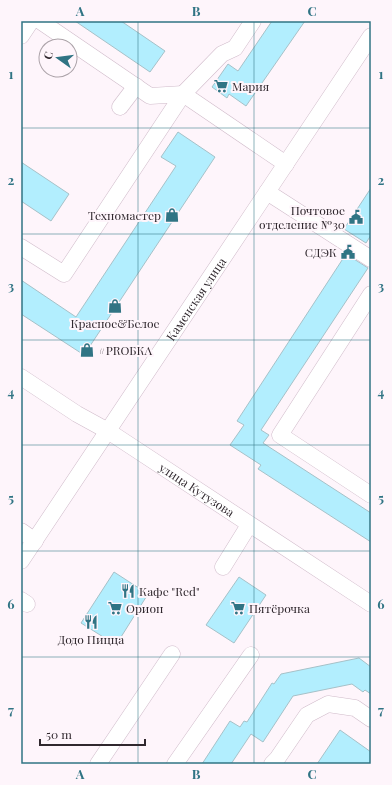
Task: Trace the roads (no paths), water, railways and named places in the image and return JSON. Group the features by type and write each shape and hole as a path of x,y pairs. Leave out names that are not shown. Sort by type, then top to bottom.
{"street":[{"path":"21,36 31,21"},
{"path":"40,21 58,38"},
{"path":"21,247 64,274 183,94 222,54 235,48 253,21"},
{"name":"Каменская улица","path":"21,562 371,36"},
{"path":"78,52 150,96 183,94 286,164"},
{"path":"120,107 136,86"},
{"path":"268,192 371,259"},
{"path":"371,294 280,435 371,495"},
{"name":"улица Кутузова","path":"21,377 77,414 108,431 371,604"},
{"path":"223,567 249,525"},
{"path":"21,531 35,541"},
{"path":"98,764 172,654"},
{"path":"180,762 251,654"},
{"path":"272,764 307,715 328,704 355,708 371,719"}],"place":[{"name":"Мария","path":"221,86"},
{"name":"Техномастер","path":"172,215"},
{"name":"Почтовое отделение №30","path":"356,217"},
{"name":"СДЭК","path":"348,252"},
{"name":"Красное&Белое","path":"115,306"},
{"name":"#PROБКА","path":"87,350"},
{"name":"Кафе \"Red\"","path":"128,591"},
{"name":"Орион","path":"115,608"},
{"name":"Пятёрочка","path":"238,608"},
{"name":"Додо Пицца","path":"91,622"}]}
